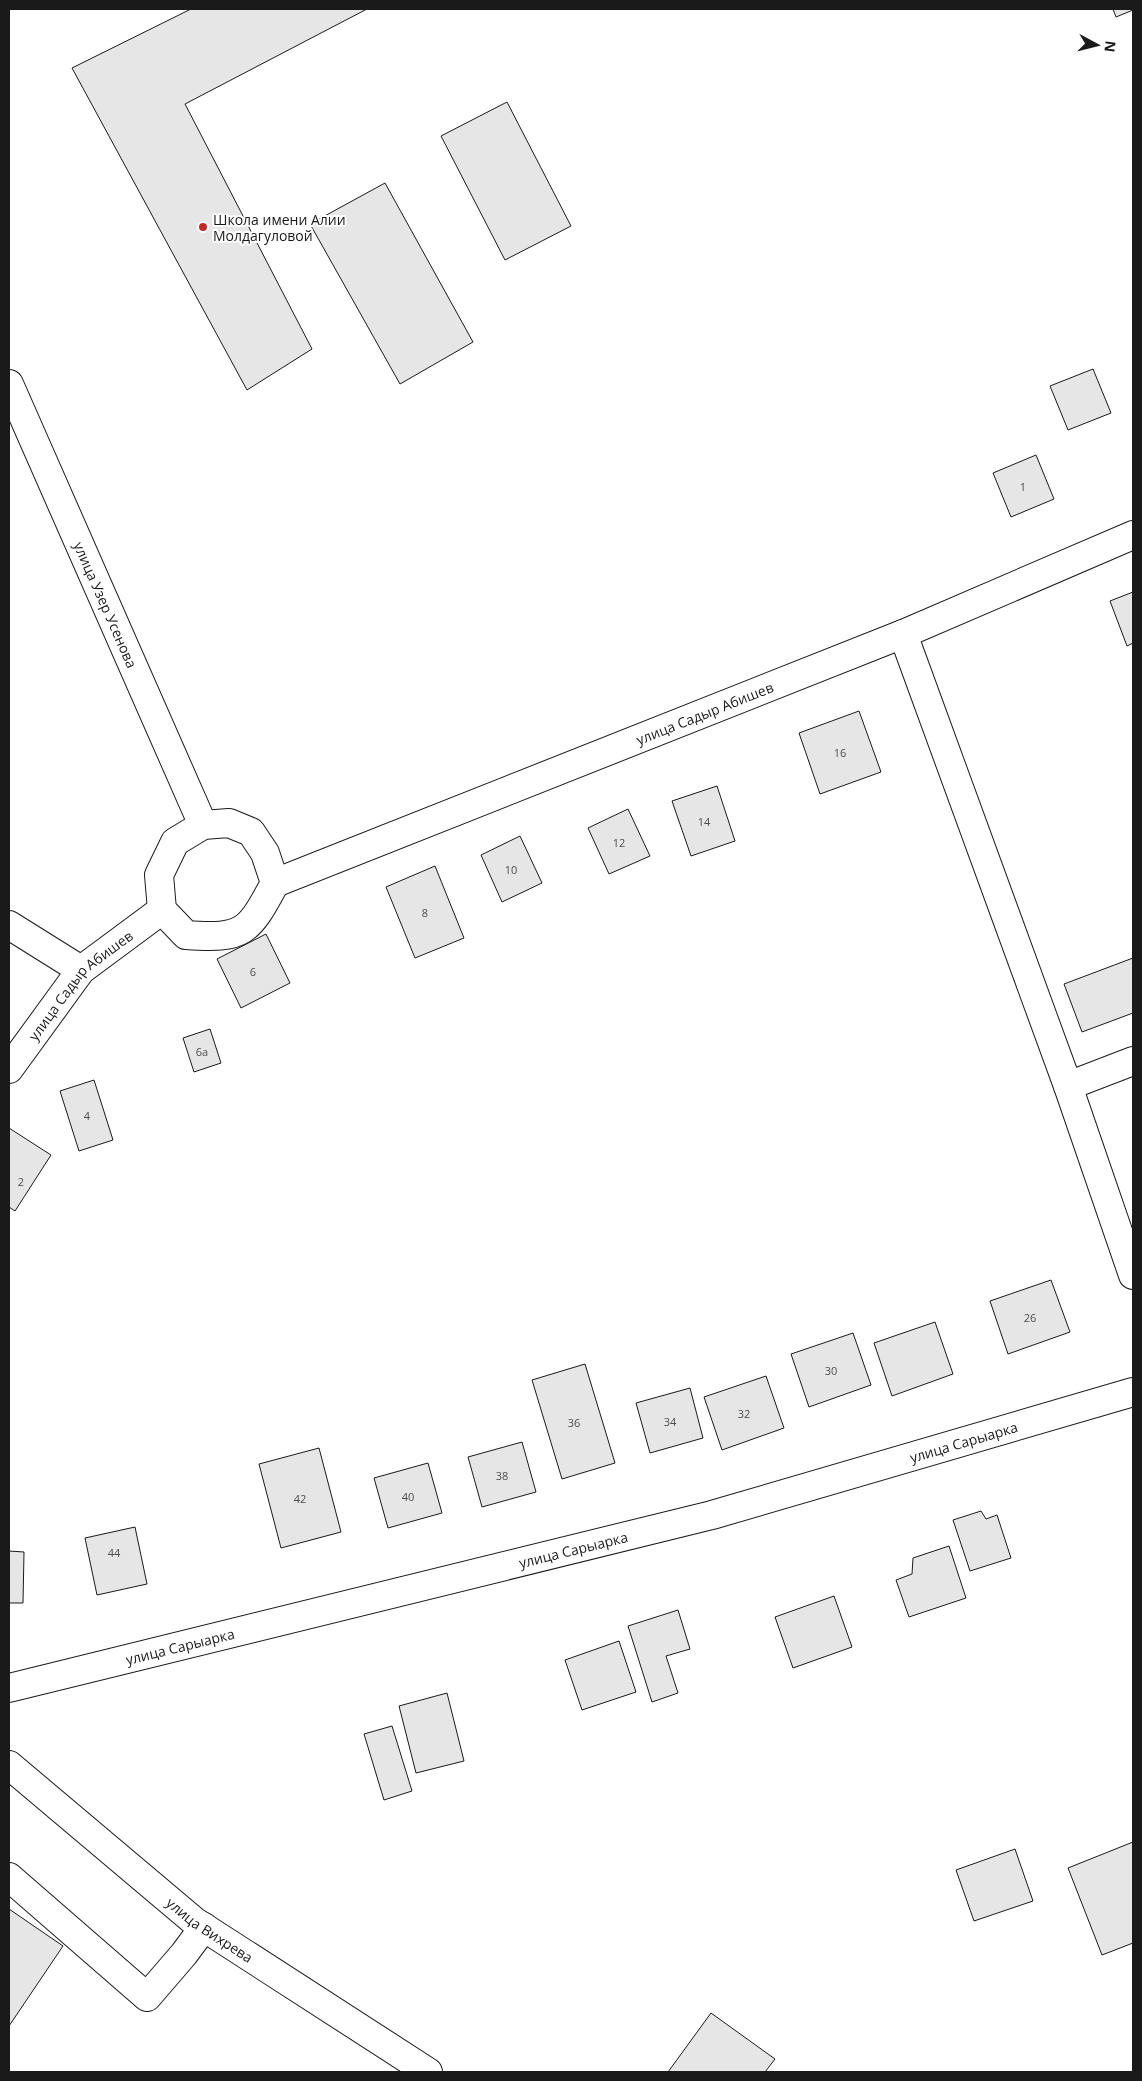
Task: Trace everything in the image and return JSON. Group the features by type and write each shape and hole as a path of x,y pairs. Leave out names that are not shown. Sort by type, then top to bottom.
{"street":[{"name":"улица Узер Усенова","path":"9,384 203,825"},
{"name":"улица Садыр Абишев","path":"275,883 902,634 1133,535"},
{"path":"902,634 1068,1086 1133,1275"},
{"path":"229,824 251,832 265,853 275,883 256,918 236,934 218,938 186,936 162,910 159,876 176,842 203,825 229,824"},
{"name":"улица Садыр Абишев","path":"9,1069 81,970 162,910"},
{"path":"9,925 81,970"},
{"path":"1068,1086 1133,1061"},
{"name":"улица Сарыарка","path":"9,1688 712,1515 1133,1392"},
{"name":"улица Вихрева","path":"9,1765 194,1921 428,2072"},
{"path":"9,1877 147,1997 184,1954 204,1927"}],"building":[{"name":"Школа имени Алии Молдагуловой","path":"191,9 367,9 185,104 312,349 247,390 72,68"},
{"path":"1113,9 1133,9 1133,10 1116,17"},
{"path":"507,102 571,226 505,260 441,136"},
{"path":"385,183 473,342 400,384 310,224"},
{"path":"1093,369 1111,413 1068,430 1050,386"},
{"path":"1036,455 1054,499 1011,517 993,473"},
{"path":"1133,592 1133,643 1127,646 1110,601"},
{"path":"859,711 881,772 820,794 799,733"},
{"path":"717,786 735,841 691,856 672,801"},
{"path":"628,809 650,856 609,874 588,828"},
{"path":"520,836 542,883 502,902 481,855"},
{"path":"435,866 464,938 415,958 386,887"},
{"path":"266,934 290,983 241,1008 217,959"},
{"path":"1133,958 1133,1013 1082,1032 1064,984"},
{"path":"210,1029 221,1063 194,1072 183,1038"},
{"path":"94,1080 113,1140 79,1151 60,1091"},
{"path":"9,1128 51,1155 15,1211 9,1207"},
{"path":"1051,1280 1070,1332 1008,1354 990,1301"},
{"path":"935,1322 953,1374 892,1396 874,1343"},
{"path":"853,1333 871,1385 809,1407 791,1354"},
{"path":"585,1364 615,1463 562,1479 532,1380"},
{"path":"766,1376 784,1428 722,1450 704,1397"},
{"path":"690,1388 703,1438 650,1453 636,1403"},
{"path":"522,1442 536,1492 482,1507 468,1457"},
{"path":"319,1448 341,1532 281,1548 259,1464"},
{"path":"428,1463 442,1513 388,1528 374,1478"},
{"path":"981,1511 986,1519 997,1515 1011,1558 970,1571 953,1520"},
{"path":"135,1527 147,1584 97,1595 85,1538"},
{"path":"949,1546 966,1598 909,1617 896,1580 912,1574 913,1558"},
{"path":"9,1551 24,1552 23,1603 9,1603"},
{"path":"834,1596 852,1647 793,1668 775,1617"},
{"path":"678,1610 690,1649 666,1656 678,1693 652,1702 628,1626"},
{"path":"619,1641 636,1692 582,1710 565,1660"},
{"path":"447,1693 464,1761 416,1773 399,1706"},
{"path":"392,1726 412,1791 384,1800 364,1734"},
{"path":"1133,1842 1133,1943 1102,1955 1068,1868"},
{"path":"1015,1849 1033,1901 974,1921 956,1870"},
{"path":"9,1909 63,1946 9,2026"},
{"path":"711,2013 775,2059 765,2072 668,2072"}],"place":[{"name":"Школа имени Алии Молдагуловой","path":"203,227"}]}
